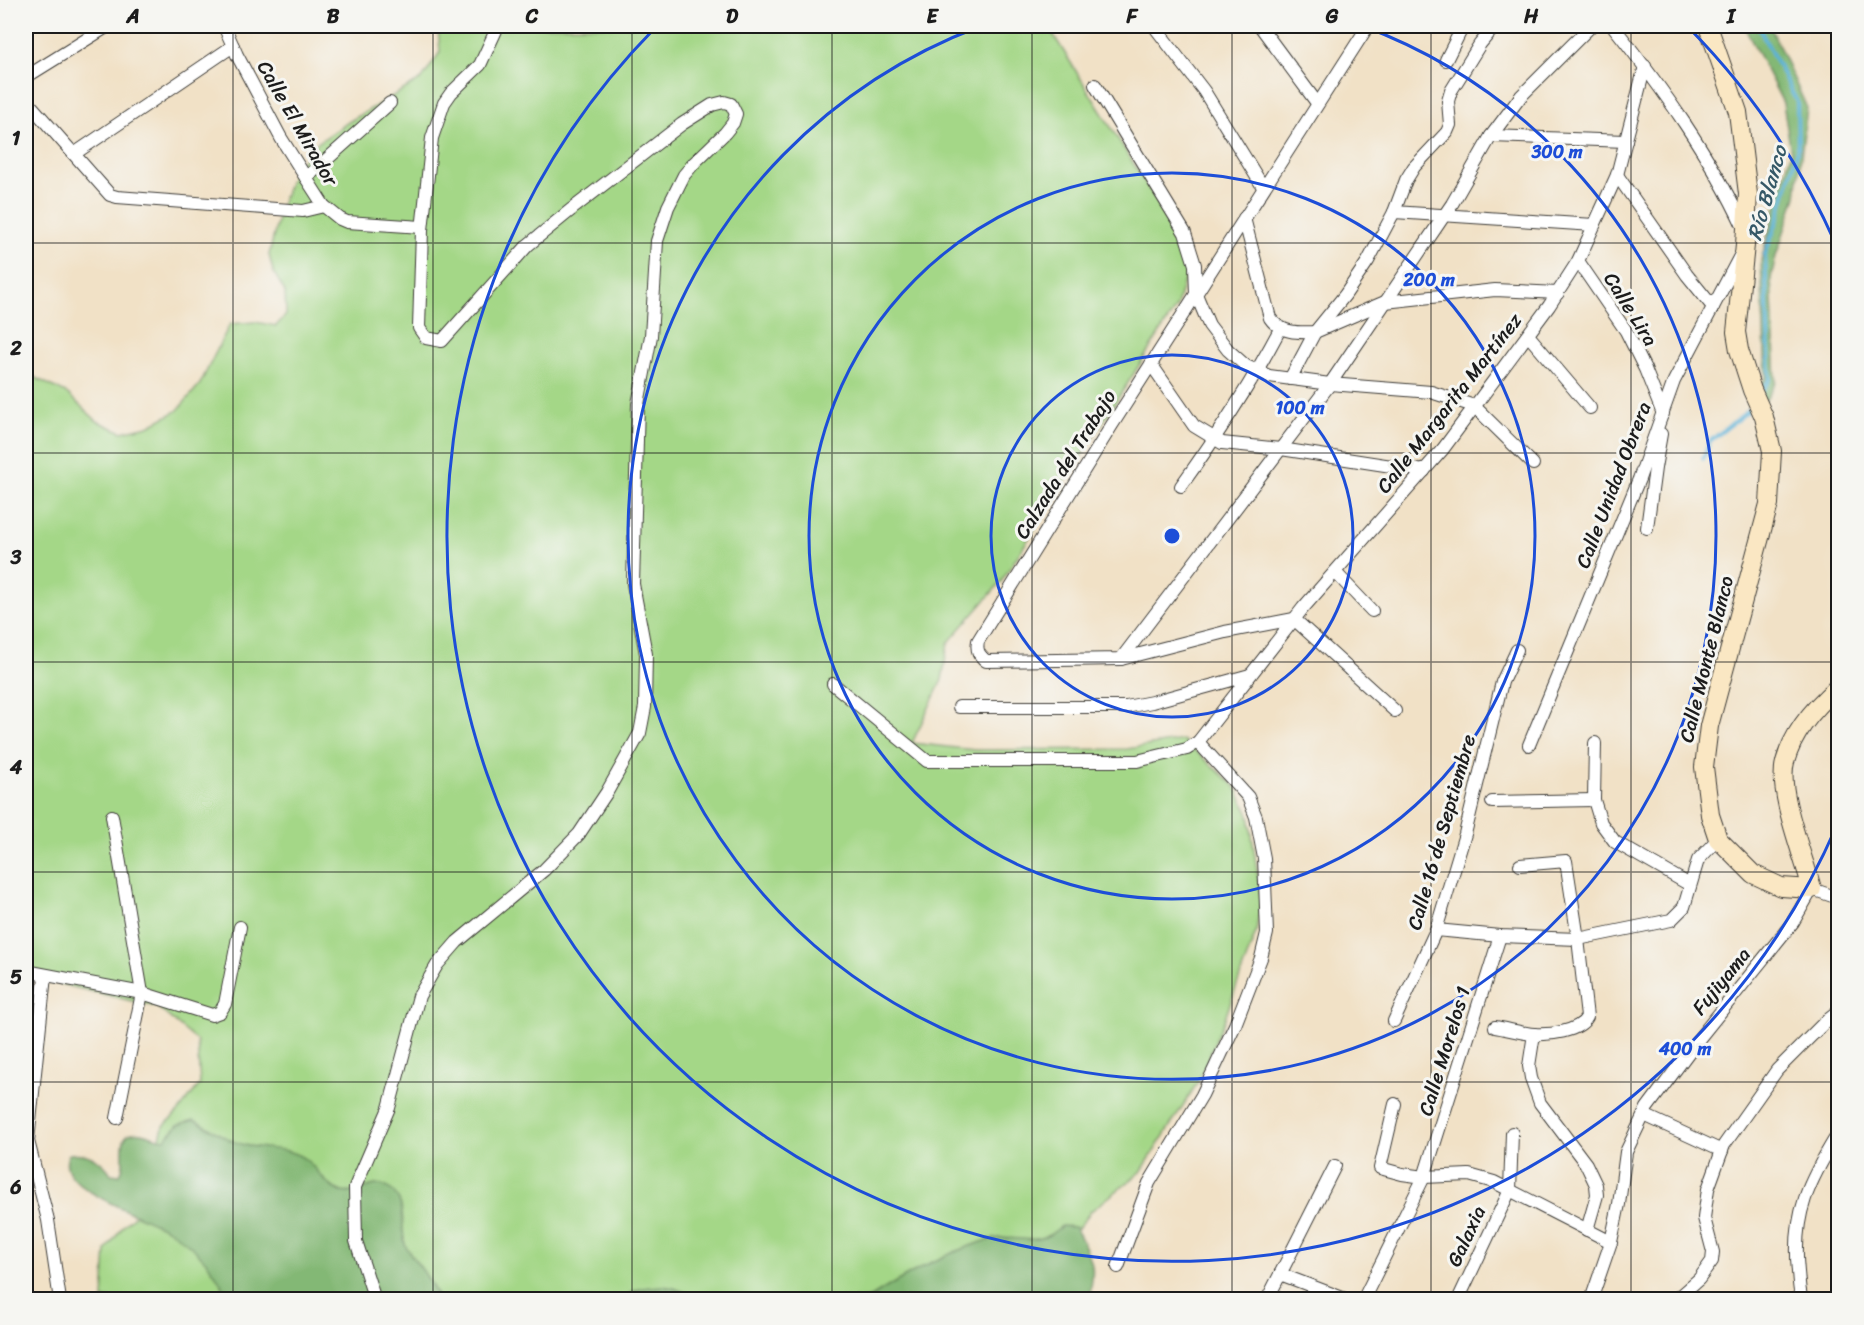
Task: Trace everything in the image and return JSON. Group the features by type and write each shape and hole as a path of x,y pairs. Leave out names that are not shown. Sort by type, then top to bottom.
{"main road":[{"name":"Calle Monte Blanco","path":"1708,26 1738,112 1748,194 1746,238 1736,332 1739,350 1752,390 1764,417 1772,451 1769,504 1709,726 1704,767 1710,815 1718,839 1753,874 1780,886 1812,889"},
{"path":"1812,889 1785,790 1784,764 1791,745 1816,706 1839,687"}],"street":[{"path":"26,77 108,26"},
{"name":"Calle El Mirador","path":"224,26 281,138 324,206"},
{"path":"375,1299 356,1241 355,1187 388,1108 419,996 437,965 457,942 544,870 579,834 607,792 640,733 645,707 646,654 633,584 638,404 651,336 657,241 668,207 684,175 725,133 733,123 736,114 731,104 724,102 712,105 682,124 528,245 442,341 426,338 419,328 422,227 432,138 444,103 480,65 498,26"},
{"path":"1154,26 1204,92 1263,187"},
{"path":"1260,26 1317,103"},
{"name":"Calzada del Trabajo","path":"1294,619 1225,632 1121,659 986,661 977,649 978,641 1151,364 1368,26"},
{"path":"1446,60 1463,26"},
{"path":"1290,379 1315,332 1345,295 1368,261 1394,212 1406,180 1414,167 1447,132 1450,125 1448,101 1480,44 1495,26"},
{"path":"1121,659 1330,384 1444,214 1491,136 1521,96 1591,26"},
{"path":"1613,26 1645,66 1726,188 1746,238"},
{"path":"74,154 233,46"},
{"name":"Calle Margarita Martínez","path":"1192,746 1294,619 1443,449 1558,293 1578,261 1617,175 1645,66"},
{"path":"1095,85 1185,233 1195,265 1196,294 1209,325 1228,350 1246,366 1269,376 1290,379 1431,392 1474,406 1533,464"},
{"path":"26,100 105,191 117,197 292,210 310,210 324,206 347,222 422,227"},
{"path":"306,178 390,103"},
{"path":"1491,136 1626,141"},
{"path":"1617,175 1687,275 1713,307"},
{"path":"1394,212 1594,225"},
{"path":"1244,218 1270,318 1280,329 1304,333 1315,332 1385,302 1495,290 1558,293"},
{"name":"Calle Unidad Obrera","path":"1529,745 1639,479 1674,381 1746,238"},
{"name":"Calle Lira","path":"1578,261 1626,331 1662,412"},
{"path":"1181,486 1258,372 1280,329"},
{"path":"1528,335 1590,408"},
{"path":"1151,364 1194,426 1214,440 1241,447 1281,449 1424,471"},
{"path":"1647,528 1654,468 1664,423 1662,412"},
{"path":"1335,572 1372,611"},
{"path":"1294,619 1395,711"},
{"name":"Calle 16 de Septiembre","path":"1394,1021 1436,930 1465,834 1502,682 1516,650"},
{"path":"959,707 1126,707 1250,675"},
{"path":"833,684 927,761 1137,761 1192,746 1248,797 1256,817 1264,858 1267,933 1261,958 1235,1025 1202,1095 1149,1183 1118,1267"},
{"path":"1595,743 1594,800 1601,823 1615,842 1690,885"},
{"path":"1492,802 1594,800"},
{"path":"112,816 142,993 117,1118"},
{"path":"1436,930 1500,936 1578,939 1671,920 1684,907 1698,860 1718,839"},
{"path":"1495,1027 1534,1034 1558,1032 1579,1026 1587,1017 1566,861 1520,865"},
{"path":"1812,889 1839,898"},
{"name":"Fujiyama","path":"1591,1299 1611,1242 1626,1152 1644,1115 1697,1041 1793,922 1812,889"},
{"path":"26,971 142,993 212,1015 220,1012 225,1004 240,927"},
{"name":"Calle Morelos 1","path":"1363,1299 1424,1177 1500,936"},
{"path":"45,976 28,1141 48,1220 60,1299"},
{"path":"1675,1299 1699,1279 1712,1261 1713,1252 1704,1218 1707,1198 1722,1151 1777,1070 1824,1023 1839,1012"},
{"path":"1534,1034 1529,1066 1540,1103 1586,1164 1596,1185 1597,1195 1587,1230"},
{"path":"1395,1104 1380,1168 1424,1177 1469,1175 1494,1182 1611,1242"},
{"path":"1644,1115 1722,1151"},
{"path":"1510,1190 1512,1133"},
{"path":"1802,1299 1796,1248 1802,1206 1816,1169 1839,1134"},
{"path":"1267,1299 1335,1166"},
{"name":"Galaxia","path":"1458,1299 1510,1190"},
{"path":"1280,1274 1348,1299"}],"green space":[{"path":"435,26 1048,26 1176,232 1186,274 1177,306 1001,582 948,643 942,680 912,743 975,750 1127,749 1183,740 1235,786 1249,815 1261,899 1256,932 1224,1021 1198,1082 1141,1172 1091,1211 1075,1232 1053,1299 103,1299 106,1250 124,1225 141,1210 163,1127 200,1084 197,1041 157,1007 26,976 26,373 68,394 97,421 122,432 148,426 177,411 200,384 230,324 255,322 276,326 286,315 285,292 273,271 269,255 282,202 294,171 316,144 350,121 422,79 440,52 438,28"},
{"path":"1744,26 1770,26 1807,108 1796,196 1771,278 1776,382 1764,403 1757,391 1766,377 1761,260 1791,153 1783,103"},
{"path":"194,1120 238,1143 298,1155 310,1163 336,1190 348,1193 378,1185 390,1189 396,1194 401,1207 405,1244 438,1299 227,1299 223,1288 206,1261 190,1246 172,1232 88,1190 74,1179 67,1167 69,1154 82,1154 99,1161 111,1174 119,1175 123,1165 124,1140 127,1136 140,1133 165,1139 178,1125"},
{"path":"1062,1226 1074,1227 1082,1239 1091,1262 1090,1299 868,1299 912,1273 959,1250 992,1239 1041,1238"},
{"path":"663,1286 701,1299 623,1299 646,1287"}],"waterway":[{"name":"Río Blanco","path":"1758,26 1797,102 1798,149 1778,219 1765,254 1770,379 1759,395"},
{"name":"Río Blanco","path":"1703,459 1710,441 1748,411 1753,403"}]}
